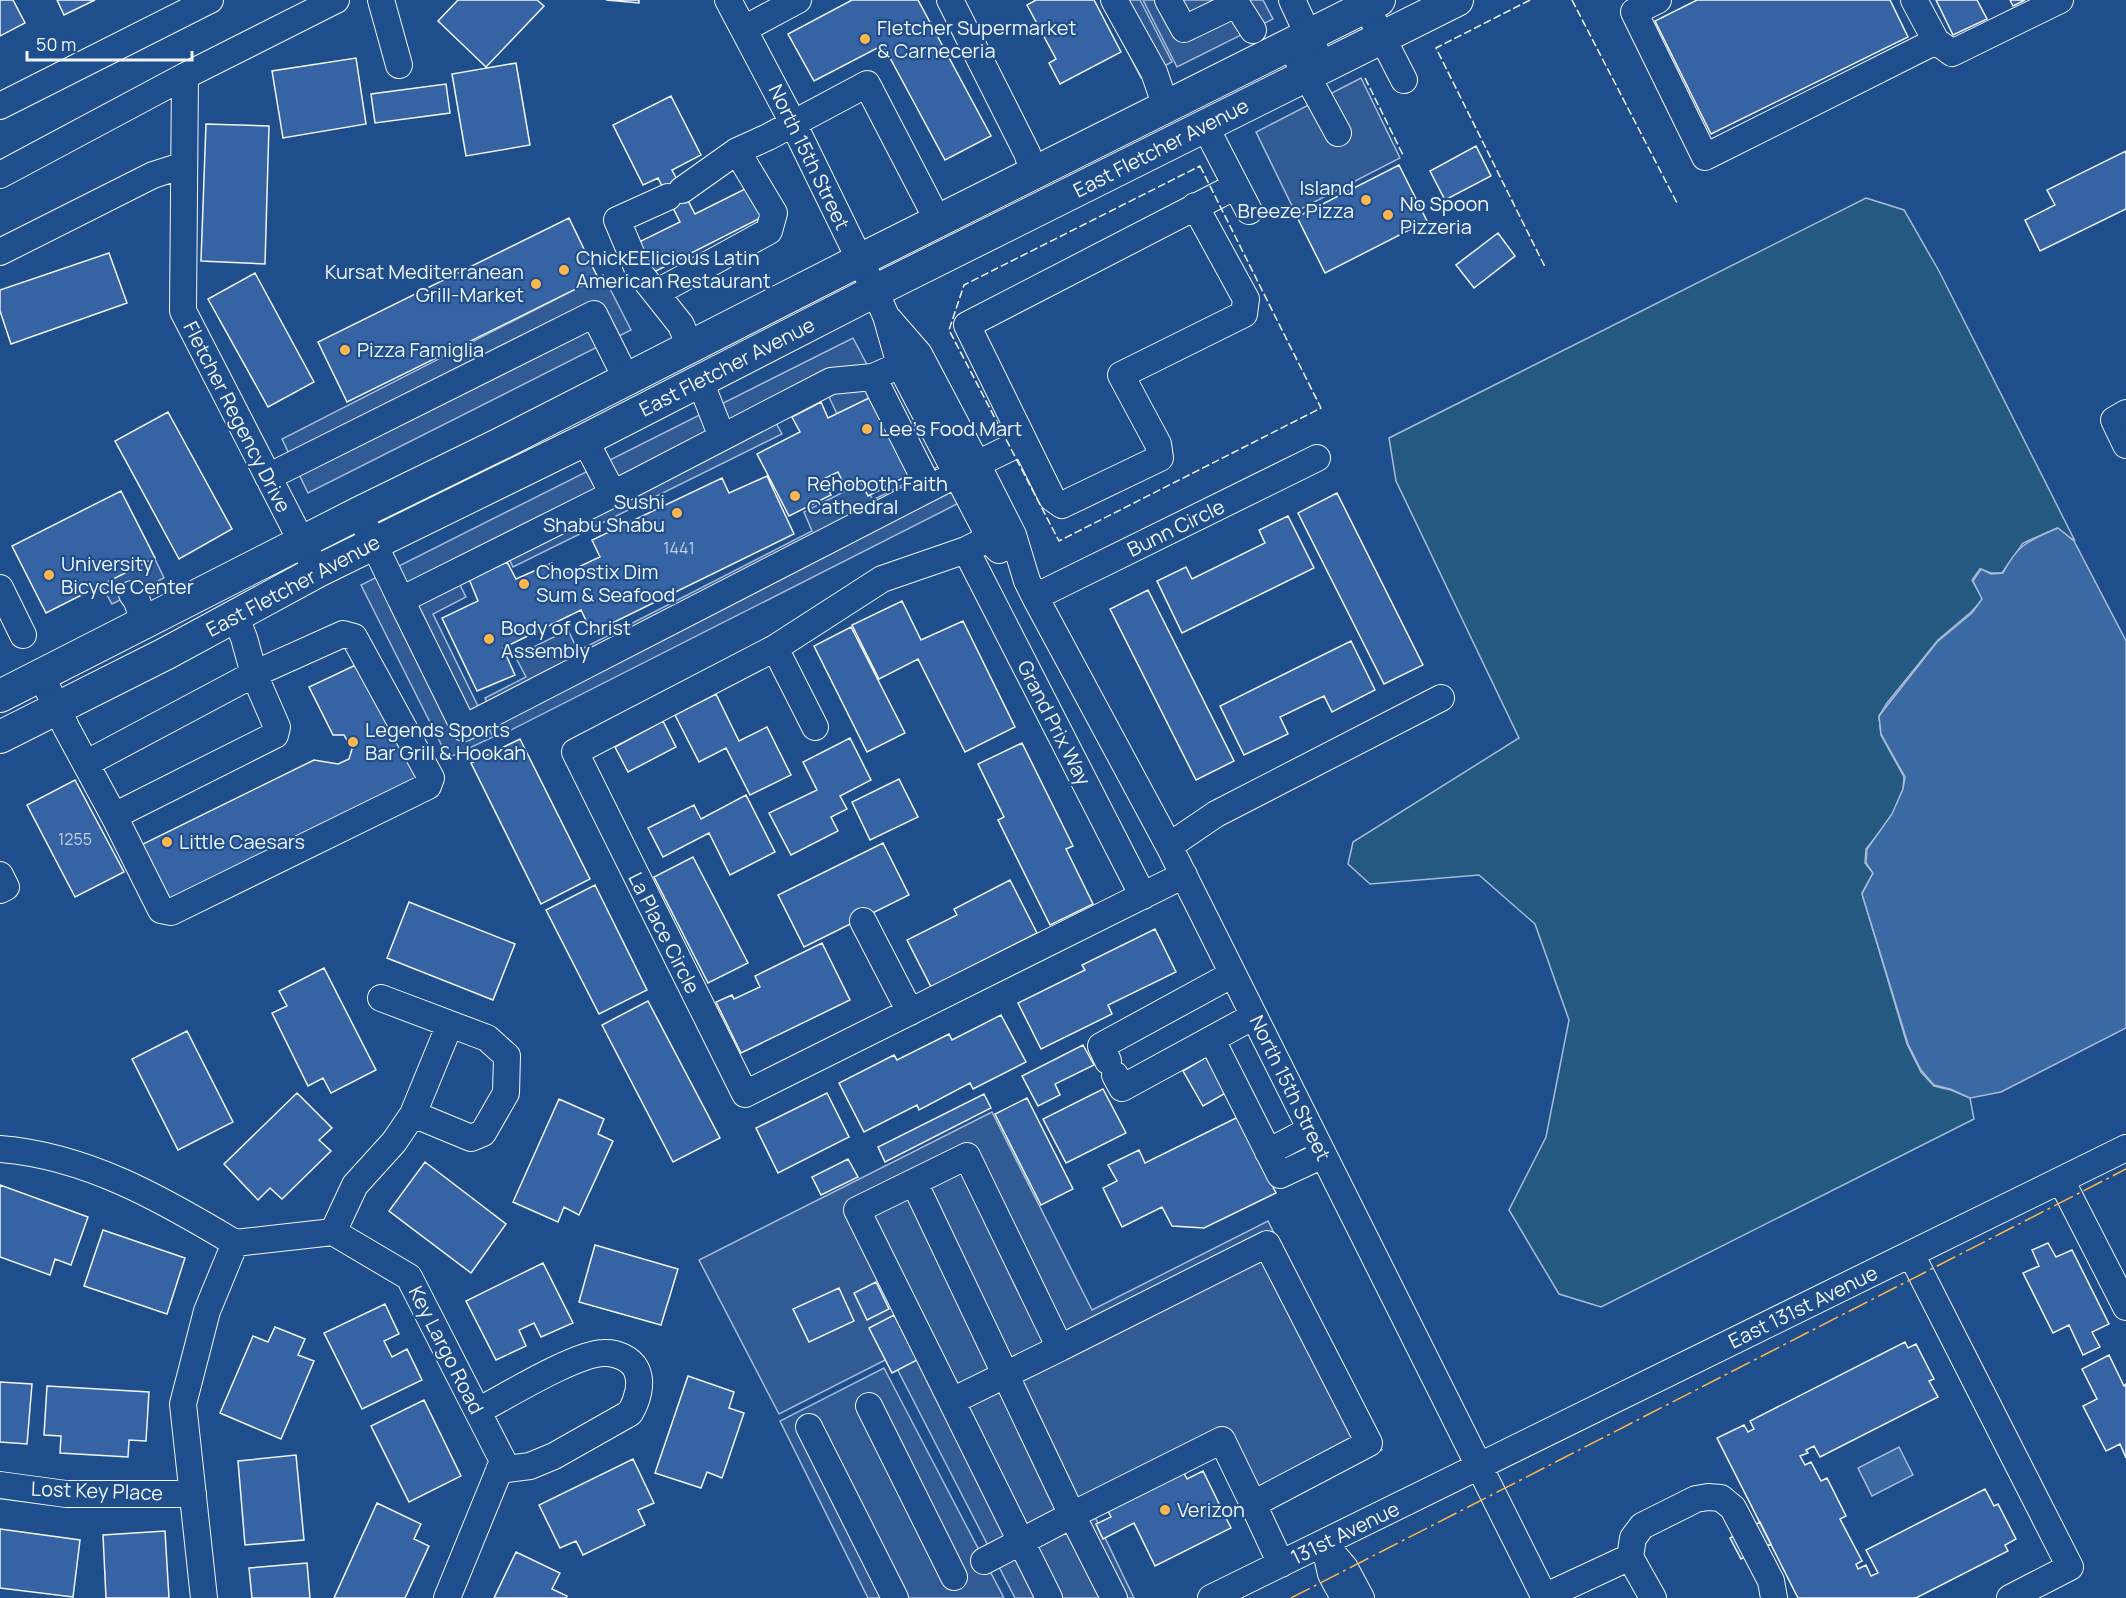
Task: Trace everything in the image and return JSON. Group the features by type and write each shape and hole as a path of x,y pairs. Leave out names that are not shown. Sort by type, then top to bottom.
{"main road":[{"name":"East Fletcher Avenue","path":"0,696 1166,107 1280,42 1372,3"},
{"name":"East Fletcher Avenue","path":"0,737 58,709 318,571 700,381 881,304 1205,126 1382,38 1444,3"},
{"path":"1280,42 1304,77"}],"street":[{"path":"0,106 210,0"},
{"path":"0,175 185,76 336,0"},
{"path":"381,0 399,64"},
{"name":"North 15th Street","path":"728,0 793,123 881,304 900,365 1013,535 1031,589 1170,846 1545,1598"},
{"path":"744,28 798,0"},
{"path":"950,0 1027,153 1034,173"},
{"path":"1114,0 1154,72 1166,107"},
{"path":"1168,0 1184,29 1235,2 1280,42 1338,133"},
{"path":"1280,42 1292,0"},
{"path":"1658,0 1634,12 1705,157 1936,41"},
{"path":"1914,0 1936,41 1952,53 2060,0"},
{"path":"1372,3 1382,38 1404,80"},
{"name":"Fletcher Regency Drive","path":"185,76 183,311 318,571"},
{"path":"690,347 681,325 639,272 617,220 675,193 737,150 768,137 867,84 938,221"},
{"path":"1205,126 1249,211"},
{"path":"656,293 769,231 774,213 737,150"},
{"path":"0,252 153,175 184,165"},
{"path":"1196,206 1246,299 1245,314 1121,375 1158,444 1160,458 1062,505 1052,498 967,325 1196,206 1236,186"},
{"name":"North 15th Street","path":"881,304 919,354 967,469 993,544 1031,589"},
{"path":"268,477 594,314 627,380"},
{"path":"401,600 831,381 873,377 900,365"},
{"path":"873,377 929,488"},
{"path":"700,381 722,437"},
{"path":"2120,416 2126,444"},
{"path":"585,440 613,494"},
{"path":"359,513 464,728 1024,441"},
{"name":"Bunn Circle","path":"1031,589 1317,458"},
{"name":"La Place Circle","path":"990,538 966,550 882,579 775,648 575,752 745,1094 1184,875"},
{"name":"Grand Prix Way","path":"966,550 1143,896"},
{"path":"0,588 23,635"},
{"path":"132,594 137,601 144,623"},
{"path":"114,816 275,735 277,726 254,674 235,615"},
{"path":"41,675 161,910 171,912 428,786 431,778 354,637 343,634 254,674 87,763"},
{"path":"775,648 815,727"},
{"path":"1170,846 1216,814 1441,698"},
{"path":"0,875 6,887 0,890"},
{"path":"863,921 910,1012"},
{"path":"1233,974 1101,1046 1122,1088 1254,1016"},
{"path":"381,998 487,1038 507,1056 506,1093 483,1134 471,1138 413,1114"},
{"path":"0,1149 22,1151 103,1173 170,1204 235,1243 333,1232 355,1185 394,1142 413,1114 450,1024"},
{"path":"1212,1040 1280,1176 1323,1155"},
{"path":"1268,1152 1310,1130"},
{"name":"East 131st Avenue","path":"1479,1467 2126,1148"},
{"path":"1050,1598 857,1210 967,1156 1060,1348"},
{"path":"2061,1180 2126,1307"},
{"path":"914,1182 1072,1515 1114,1598"},
{"name":"Key Largo Road","path":"333,1232 409,1277 503,1461 499,1470"},
{"path":"204,1598 183,1404 207,1311 235,1243"},
{"path":"952,1401 1267,1244 1369,1443 1253,1504"},
{"path":"1911,1254 2070,1567 2010,1598"},
{"path":"447,1598 499,1470 538,1463 630,1413 636,1402 638,1374 633,1364 623,1357 605,1353 583,1358 478,1411"},
{"path":"869,1406 954,1578"},
{"path":"808,1426 895,1598"},
{"path":"984,1561 1222,1440 1281,1564"},
{"name":"131st Avenue","path":"1211,1598 1479,1467"},
{"name":"Lost Key Place","path":"0,1485 66,1494 194,1494"},
{"path":"1653,1598 1630,1557 1633,1538 1642,1526 1696,1499 1708,1497 1720,1498 1733,1508 1771,1581 1774,1598"},
{"path":"1324,1543 1331,1574 1344,1598"},
{"path":"1324,1543 1345,1568 1361,1598"},
{"path":"1545,1598 1630,1557"}],"shaded area":[{"path":"1101,0 1140,0 1172,62 1141,78"},
{"path":"1143,0 1263,0 1273,19 1177,67"},
{"path":"1361,78 1400,158 1295,212 1256,132"},
{"path":"1866,198 1904,210 1939,271 2075,541 2057,528 2023,543 2002,573 1991,573 1980,569 1972,580 1983,599 1938,640 1879,716 1881,735 1904,777 1903,789 1891,818 1866,849 1865,863 1873,873 1862,893 1907,1044 1921,1072 1934,1086 1970,1098 1974,1119 1601,1307 1559,1294 1509,1210 1546,1137 1569,1020 1535,924 1479,875 1370,884 1348,864 1353,842 1519,738 1396,481 1389,438"},
{"path":"603,275 631,330 308,493 282,439"},
{"path":"853,338 883,395 838,416 828,395 775,421 782,434 513,567 507,555 457,579 466,597 433,614 493,737 448,758 361,585"},
{"path":"941,465 959,503 503,734 485,698 526,677 515,656 568,630 578,651 812,531 804,512 863,482 873,500"},
{"path":"2058,528 2074,541 2126,641 2126,1028 2001,1092 1970,1098 1934,1085 1921,1070 1908,1044 1862,894 1873,873 1866,863 1867,849 1892,814 1903,789 1905,777 1881,734 1879,716 1937,642 1972,613 1982,599 1973,581 1981,569 1991,574 2003,573 2008,563 2025,544"},
{"path":"154,557 164,578 112,604 101,584"},
{"path":"992,1112 1092,1310 1268,1221 1382,1450 1252,1513 1221,1451 1093,1513 1134,1598 1015,1598 891,1357 779,1414 699,1260"},
{"path":"884,1368 1004,1598 868,1598 780,1421"},
{"path":"1899,1447 1913,1475 1872,1496 1858,1468"}],"building":[{"path":"0,0 13,0 25,23 0,36"},
{"path":"57,0 95,0 64,15"},
{"path":"458,0 537,0 544,6 486,67 438,21"},
{"path":"606,0 639,0 639,3"},
{"path":"852,0 918,0 991,136 945,160 883,45 814,81 788,34"},
{"path":"1036,0 1094,0 1121,52 1060,84 1049,63 1056,59 1027,5"},
{"path":"1697,0 1890,0 1908,37 1711,134 1655,21"},
{"path":"1936,0 1977,0 1987,19 1953,35"},
{"path":"2010,0 2025,0 2013,6"},
{"path":"356,58 366,124 283,138 272,71"},
{"path":"516,63 530,145 466,156 452,74"},
{"path":"446,84 450,113 375,123 371,94"},
{"path":"671,96 701,155 672,170 695,214 753,185 768,214 652,273 637,243 680,222 658,178 643,185 613,125"},
{"path":"206,124 269,126 265,264 201,261"},
{"path":"1476,146 1491,176 1445,200 1430,171"},
{"path":"2126,151 2126,209 2040,251 2025,220 2055,205 2047,190"},
{"path":"1399,165 1427,221 1325,273 1297,217"},
{"path":"569,218 598,278 347,402 318,342"},
{"path":"1498,233 1515,256 1474,288 1456,265"},
{"path":"109,253 127,303 11,344 0,311 0,290"},
{"path":"255,273 314,382 268,407 208,299"},
{"path":"871,397 911,474 868,496 860,480 845,487 838,472 823,479 831,495 789,516 757,454 800,432 792,417 821,402 828,418"},
{"path":"168,412 232,529 179,559 115,441"},
{"path":"767,476 794,534 592,633 581,610 503,648 515,675 477,691 442,618 478,601 469,579 507,562 516,579 552,563 559,576 600,557 592,540 722,478 729,493"},
{"path":"121,491 155,558 46,613 12,546"},
{"path":"1337,493 1423,665 1384,684 1298,513"},
{"path":"1288,516 1314,568 1182,633 1157,581 1186,567 1192,579 1265,543 1259,530"},
{"path":"1148,590 1234,761 1196,780 1110,609"},
{"path":"902,601 921,640 963,621 1015,727 965,752 918,659 879,679 852,625"},
{"path":"851,627 905,733 867,752 814,646"},
{"path":"1351,641 1375,690 1332,712 1324,696 1280,717 1288,734 1244,755 1220,706"},
{"path":"362,662 422,781 170,905 141,845 314,760 338,764 349,759 352,749 344,735 333,735 309,687"},
{"path":"716,694 739,741 767,727 791,775 750,795 726,748 699,762 675,715"},
{"path":"663,721 676,747 628,772 615,747"},
{"path":"850,738 871,780 840,796 847,809 831,817 838,831 791,855 769,813 817,790 803,762"},
{"path":"520,739 590,879 541,904 471,763"},
{"path":"1022,743 1073,846 1066,849 1093,904 1050,925 998,820 1004,817 978,764"},
{"path":"899,779 918,817 870,840 852,802"},
{"path":"75,780 124,872 75,897 27,805"},
{"path":"746,795 775,852 730,875 709,833 663,857 648,828 694,805 701,819"},
{"path":"883,843 909,895 804,947 778,895"},
{"path":"693,857 748,963 708,983 654,877"},
{"path":"1010,880 1037,933 931,987 907,940 957,915 954,909"},
{"path":"595,885 647,990 599,1014 546,910"},
{"path":"409,902 515,944 493,1000 387,958"},
{"path":"1155,929 1176,972 1108,1005 1112,1014 1041,1049 1018,1003 1085,970 1082,965"},
{"path":"822,943 850,1000 741,1053 716,1002 732,995 734,999 760,987 755,976"},
{"path":"324,968 376,1070 331,1093 323,1078 308,1086 272,1013 287,1006 279,991"},
{"path":"648,1001 720,1138 673,1162 602,1025"},
{"path":"1001,1015 1026,1062 973,1089 970,1083 919,1110 917,1105 864,1132 839,1083 894,1055 897,1060 949,1034 952,1040"},
{"path":"187,1031 233,1122 178,1150 132,1059"},
{"path":"1083,1045 1094,1065 1055,1084 1060,1095 1038,1106 1022,1076"},
{"path":"1210,1055 1231,1090 1203,1106 1183,1071"},
{"path":"1103,1089 1126,1133 1066,1163 1043,1119"},
{"path":"297,1093 332,1128 319,1140 331,1151 282,1199 270,1188 258,1200 224,1164"},
{"path":"827,1093 849,1137 778,1173 756,1128"},
{"path":"984,1094 991,1108 885,1162 878,1147"},
{"path":"1027,1098 1073,1189 1041,1205 995,1114"},
{"path":"559,1099 604,1119 598,1134 613,1141 579,1215 564,1207 558,1222 513,1202"},
{"path":"1238,1117 1276,1193 1204,1228 1172,1226 1162,1207 1122,1227 1103,1188 1117,1181 1108,1165 1139,1150 1145,1163"},
{"path":"848,1159 858,1177 821,1195 812,1177"},
{"path":"425,1162 506,1224 471,1273 389,1211"},
{"path":"0,1185 88,1217 71,1265 55,1259 50,1275 0,1257"},
{"path":"103,1230 185,1258 167,1314 84,1286"},
{"path":"2048,1243 2056,1257 2072,1250 2109,1324 2092,1332 2100,1347 2083,1355 2069,1325 2053,1333 2023,1273 2039,1266 2032,1250"},
{"path":"595,1245 678,1269 661,1325 579,1302"},
{"path":"543,1263 573,1323 541,1337 534,1323 519,1330 526,1346 496,1360 466,1301"},
{"path":"876,1282 889,1309 867,1320 854,1293"},
{"path":"839,1288 854,1321 809,1342 793,1309"},
{"path":"385,1304 399,1334 384,1341 392,1357 407,1349 422,1380 362,1409 324,1333"},
{"path":"894,1315 917,1360 892,1373 869,1328"},
{"path":"275,1327 305,1339 298,1355 314,1361 281,1439 220,1413 253,1336 268,1342"},
{"path":"1905,1342 1908,1348 1916,1344 1934,1379 1929,1381 1938,1397 1820,1457 1814,1446 1806,1450 1808,1453 1800,1456 1805,1465 1811,1462 1821,1481 1827,1478 1846,1516 1840,1519 1862,1561 1856,1564 1858,1569 1866,1565 1871,1576 1878,1573 1866,1550 1985,1489 1994,1506 1998,1504 2016,1539 2005,1545 2008,1551 1916,1598 1798,1598 1717,1438 1744,1425 1748,1432 1754,1429 1750,1421"},
{"path":"2109,1355 2124,1386 2126,1384 2126,1458 2120,1444 2106,1451 2083,1406 2097,1399 2082,1369"},
{"path":"688,1376 734,1392 729,1408 744,1413 722,1478 707,1472 701,1488 655,1473"},
{"path":"0,1382 32,1384 27,1444 0,1442"},
{"path":"47,1386 149,1392 146,1441 129,1440 128,1457 60,1453 61,1436 44,1435"},
{"path":"424,1400 461,1476 409,1502 371,1426"},
{"path":"296,1455 304,1540 245,1545 238,1461"},
{"path":"633,1459 654,1503 638,1510 645,1525 583,1555 576,1541 560,1548 539,1505"},
{"name":"Verizon","path":"1180,1465 1187,1479 1203,1471 1231,1528 1155,1566 1134,1523 1103,1539 1096,1524 1111,1517 1104,1503"},
{"path":"377,1503 421,1524 414,1539 429,1546 405,1598 334,1598"},
{"path":"1760,1522 1771,1544 1741,1559 1730,1538"},
{"path":"0,1529 80,1540 73,1597 0,1588"},
{"path":"165,1531 169,1598 106,1598 103,1535"},
{"path":"516,1552 560,1573 552,1589 567,1596 566,1598 494,1598"},
{"path":"307,1563 310,1598 252,1598 249,1568"}],"fence":[{"path":"1530,0 1436,48 1545,267"},
{"path":"1572,0 1678,205"},
{"path":"1365,78 1404,157"},
{"path":"1200,166 1321,408 1059,541 949,330 964,285 1200,166"}],"power":[{"path":"1291,1598 2126,1169"}],"place":[{"name":"Fletcher Supermarket & Carneceria","path":"865,39"},
{"name":"Island Breeze Pizza","path":"1366,200"},
{"name":"No Spoon Pizzeria","path":"1388,215"},
{"name":"ChickEElicious Latin American Restaurant","path":"564,270"},
{"name":"Kursat Mediterranean Grill-Market","path":"536,284"},
{"name":"Pizza Famiglia","path":"345,350"},
{"name":"Lee's Food Mart","path":"867,429"},
{"name":"Rehoboth Faith Cathedral","path":"795,496"},
{"name":"Sushi Shabu Shabu","path":"677,513"},
{"name":"University Bicycle Center","path":"49,575"},
{"name":"Chopstix Dim Sum & Seafood","path":"524,584"},
{"name":"Body of Christ Assembly","path":"489,639"},
{"name":"Legends Sports Bar Grill & Hookah","path":"353,742"},
{"name":"Little Caesars","path":"167,842"},
{"name":"Verizon","path":"1165,1510"}]}
